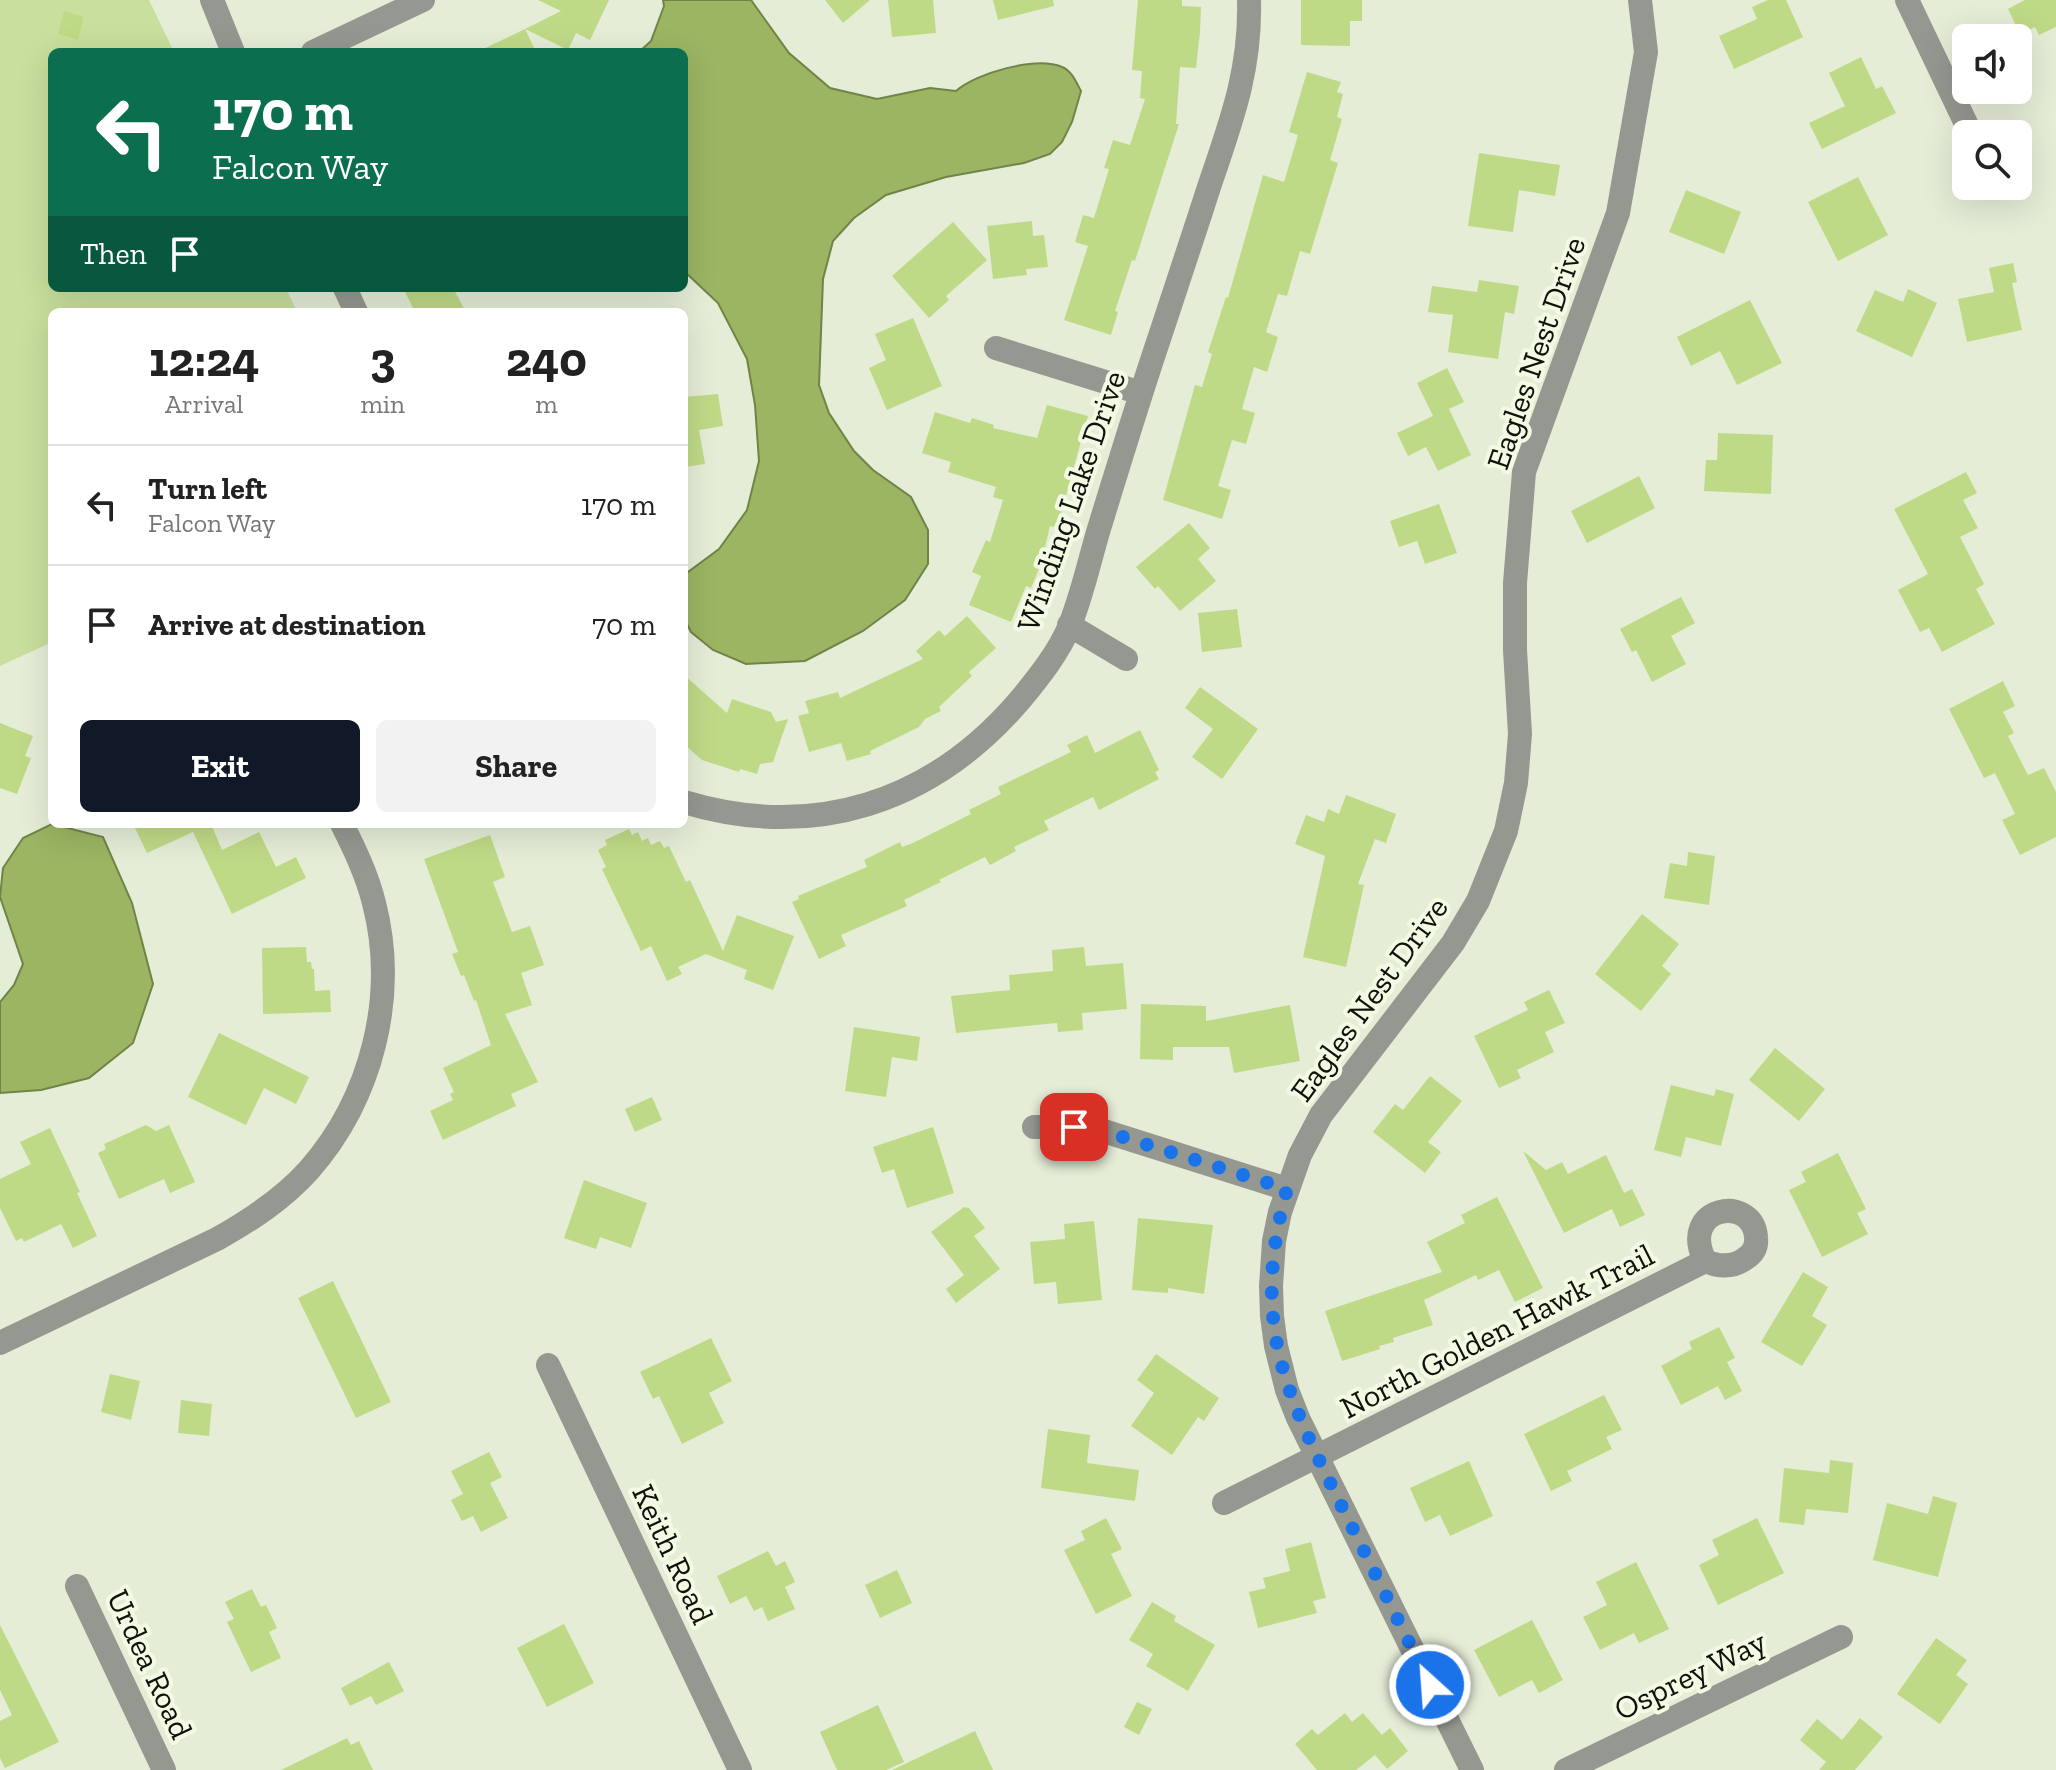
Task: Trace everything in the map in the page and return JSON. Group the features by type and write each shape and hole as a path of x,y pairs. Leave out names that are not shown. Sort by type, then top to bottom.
{"street":[{"path":"212,0 231,48"},
{"path":"321,48 423,0"},
{"name":"Winding Lake Drive","path":"688,803 745,816 795,818 832,814 869,805 941,769 994,728 1037,680 1069,625 1141,393 1235,109 1248,58 1249,0"},
{"name":"Eagles Nest Drive","path":"1472,1770 1287,1390 1272,1316 1274,1241 1287,1189 1321,1115 1459,933 1492,870 1506,831 1516,783 1520,734 1515,583 1524,472 1618,213 1646,52 1641,0"},
{"path":"1907,0 1964,120"},
{"path":"996,348 1141,393"},
{"path":"1069,625 1126,659"},
{"path":"0,1343 250,1220 281,1197 308,1171 332,1140 360,1090 372,1054 380,1017 383,979 381,941 374,903 363,867 344,828"},
{"path":"1034,1127 1091,1127 1287,1189"},
{"name":"North Golden Hawk Trail","path":"1224,1503 1705,1261"},
{"name":"Keith Road","path":"548,1365 740,1770"},
{"name":"Urdea Road","path":"77,1586 164,1770"},
{"name":"Osprey Way","path":"1566,1770 1841,1637"}],"shaded area":[{"path":"0,0 149,0 172,48 48,48 48,292 288,292 295,308 48,308 48,644 0,666"},
{"path":"663,0 751,0 789,53 830,88 877,99 930,88 956,91 991,73 1037,64 1062,67 1073,77 1081,91 1072,122 1062,142 1050,154 1024,163 946,177 886,195 854,218 833,241 823,279 819,385 829,413 854,451 873,470 911,497 928,530 928,564 905,600 863,631 805,661 746,664 713,650 688,626 688,572 719,549 747,510 759,461 755,405 747,359 718,303 688,275 688,48 643,48 651,41 664,6"},
{"path":"48,826 103,837 132,903 153,984 133,1043 89,1078 41,1090 0,1093 0,1002 14,985 23,964 0,897 3,868 23,838"}],"building":[{"path":"538,0 609,0 590,40 576,33 569,48 525,29 561,11"},
{"path":"825,0 870,0 843,23"},
{"path":"888,0 933,0 936,33 892,37"},
{"path":"993,0 1053,0 1054,6 998,20"},
{"path":"1138,0 1182,0 1182,6 1201,7 1200,32 1196,68 1180,67 1176,124 1179,124 1135,261 1132,260 1115,311 1118,312 1111,335 1064,320 1088,246 1075,242 1083,215 1094,218 1109,169 1104,168 1113,140 1130,145 1145,99 1140,98 1142,71 1132,70"},
{"path":"1301,0 1362,0 1362,21 1350,21 1350,46 1301,45"},
{"path":"1768,0 1786,0 1803,37 1734,69 1719,36 1757,19 1752,7"},
{"path":"2025,0 2056,0 2056,27 2039,35 2032,24 2015,24 2008,9"},
{"path":"64,11 84,17 78,40 58,34"},
{"path":"525,29 534,48 485,48"},
{"path":"1861,57 1876,89 1882,86 1896,113 1822,149 1809,123 1845,106 1829,73"},
{"path":"1307,72 1341,82 1337,92 1343,94 1337,117 1342,119 1330,160 1338,163 1310,254 1300,251 1287,296 1278,294 1266,332 1278,337 1267,372 1254,367 1242,409 1255,413 1246,444 1232,440 1218,486 1231,490 1222,519 1163,500 1195,385 1202,387 1212,354 1208,352 1228,298 1263,175 1284,182 1298,135 1289,132"},
{"path":"1479,153 1560,165 1555,196 1519,190 1513,232 1468,226"},
{"path":"1858,177 1888,235 1838,261 1808,202"},
{"path":"1686,190 1741,212 1724,254 1669,232"},
{"path":"1032,221 1033,236 1044,235 1048,267 1026,269 1027,275 993,279 987,226"},
{"path":"953,222 987,260 946,296 949,300 929,318 892,276"},
{"path":"2013,263 2017,282 2012,283 2022,330 1967,342 1958,299 1994,292 1989,268"},
{"path":"1479,280 1519,286 1514,314 1505,312 1498,359 1448,352 1453,315 1428,312 1432,286 1477,292"},
{"path":"1908,289 1937,303 1912,357 1856,331 1875,290 1903,302"},
{"path":"405,292 455,292 464,308 413,308"},
{"path":"1750,300 1782,363 1737,385 1720,351 1691,366 1677,337"},
{"path":"913,318 942,386 887,410 869,368 886,360 875,334"},
{"path":"1447,368 1464,402 1449,409 1471,455 1438,471 1426,447 1408,456 1397,433 1433,416 1417,383"},
{"path":"718,394 723,426 699,430 705,464 688,466 688,397"},
{"path":"1047,405 1088,416 1057,528 1050,526 1041,564 1031,588 1026,586 1011,622 969,605 981,576 972,572 986,540 990,542 1003,500 993,497 996,487 948,472 951,462 922,453 935,412 970,423 972,418 994,425 993,428 1037,438"},
{"path":"1718,433 1773,435 1771,494 1704,491 1706,460 1717,460"},
{"path":"1966,472 1977,493 1963,500 1978,528 1960,537 1984,584 1976,589 1995,624 1942,652 1929,628 1920,632 1898,590 1928,574 1894,509"},
{"path":"1639,476 1655,508 1587,543 1571,511"},
{"path":"1439,504 1457,553 1425,564 1417,541 1399,547 1390,521"},
{"path":"1189,523 1210,548 1198,559 1216,581 1180,611 1136,567"},
{"path":"1681,597 1695,623 1671,636 1686,664 1652,682 1636,650 1632,652 1620,629"},
{"path":"1237,609 1242,647 1202,652 1198,613"},
{"path":"967,616 996,648 969,672 972,676 939,707 941,711 925,719 919,727 870,751 871,754 847,761 841,743 809,752 798,716 809,713 805,701 838,692 840,698 923,659 916,651 939,630 945,636"},
{"path":"688,679 727,713 732,699 771,712 776,722 788,719 773,762 760,764 757,774 740,769 739,772 702,760 688,748"},
{"path":"2003,681 2015,706 2003,712 2014,733 2008,736 2028,775 2044,768 2056,792 2056,837 2020,855 2002,820 2015,814 1995,773 1984,778 1949,709"},
{"path":"1200,687 1258,729 1222,779 1192,757 1213,729 1185,708"},
{"path":"0,723 33,736 25,756 31,758 17,794 0,788"},
{"path":"1140,730 1159,770 1155,772 1159,779 1099,810 1093,797 1044,821 1049,830 1014,847 1016,851 990,865 985,857 939,880 941,882 904,900 907,906 841,935 846,946 819,959 792,902 799,899 798,896 867,867 864,860 900,842 902,847 913,843 971,814 969,810 1001,794 998,787 1071,752 1067,745 1087,735 1095,753"},
{"path":"1346,795 1396,814 1386,843 1375,839 1358,884 1364,885 1346,967 1303,957 1325,856 1295,844 1306,815 1324,822 1328,809 1339,814"},
{"path":"135,828 213,828 222,850 259,832 276,867 296,857 306,878 232,914 193,832 147,853"},
{"path":"629,829 632,835 638,832 642,841 648,838 651,845 660,841 664,848 669,846 686,882 690,880 723,951 737,915 794,936 773,990 744,979 747,970 706,954 678,967 682,974 667,981 651,946 641,951 602,869 606,867 598,850 607,845 605,840"},
{"path":"490,835 505,877 493,882 512,932 530,926 544,965 521,973 532,1005 505,1014 538,1082 511,1094 516,1106 443,1140 430,1111 453,1100 450,1094 454,1092 443,1068 491,1045 476,1000 452,954 458,952 424,859"},
{"path":"1688,852 1715,856 1709,905 1664,898 1670,863 1687,866"},
{"path":"1642,914 1679,944 1662,966 1671,974 1641,1011 1595,974"},
{"path":"306,947 307,962 311,962 314,969 315,991 330,990 331,1012 263,1014 262,948"},
{"path":"1084,947 1086,966 1123,963 1127,1009 1082,1013 1083,1030 1058,1032 1057,1023 956,1033 951,996 1010,990 1009,975 1053,971 1052,950"},
{"path":"1549,990 1565,1023 1545,1032 1554,1052 1517,1070 1521,1078 1499,1088 1474,1036 1528,1010 1524,1002"},
{"path":"1141,1004 1206,1006 1206,1021 1290,1005 1300,1061 1234,1073 1229,1047 1173,1047 1173,1060 1140,1059"},
{"path":"854,1027 920,1037 917,1061 892,1057 886,1097 845,1091"},
{"path":"219,1033 309,1077 296,1104 264,1088 246,1125 188,1097"},
{"path":"1775,1048 1825,1089 1799,1121 1749,1080"},
{"path":"1430,1076 1462,1101 1428,1142 1441,1152 1425,1173 1373,1132 1395,1104 1403,1110"},
{"path":"1671,1085 1714,1096 1716,1089 1734,1094 1721,1146 1686,1137 1681,1157 1654,1150"},
{"path":"652,1097 662,1120 635,1132 625,1109"},
{"path":"146,1125 156,1131 169,1125 195,1182 170,1193 164,1179 119,1199 98,1153 106,1149 104,1144"},
{"path":"933,1127 954,1193 907,1208 894,1169 882,1173 873,1147"},
{"path":"50,1128 97,1236 73,1248 61,1224 24,1242 22,1238 16,1241 0,1208 0,1179 31,1164 20,1142"},
{"path":"1523,1151 1546,1170 1562,1162 1568,1174 1606,1155 1624,1193 1632,1189 1645,1215 1620,1227 1612,1209 1564,1233"},
{"path":"1838,1153 1866,1209 1857,1213 1868,1234 1822,1257 1789,1190 1806,1182 1801,1172"},
{"path":"584,1180 647,1203 631,1248 600,1237 596,1249 564,1238"},
{"path":"1497,1197 1543,1288 1515,1302 1499,1270 1478,1280 1476,1275 1424,1300 1433,1325 1393,1338 1394,1342 1379,1346 1380,1349 1342,1361 1325,1311 1442,1272 1427,1242 1465,1223 1461,1215"},
{"path":"964,1207 969,1208 985,1228 974,1236 1000,1269 956,1303 946,1289 964,1275 931,1232"},
{"path":"1138,1218 1213,1225 1204,1294 1168,1288 1168,1293 1132,1290"},
{"path":"1094,1221 1102,1300 1058,1304 1056,1282 1034,1284 1030,1242 1065,1239 1064,1224"},
{"path":"1803,1272 1828,1287 1812,1316 1827,1325 1802,1366 1761,1342"},
{"path":"333,1281 391,1402 356,1418 298,1298"},
{"path":"1719,1327 1735,1358 1727,1362 1742,1391 1725,1400 1718,1386 1681,1405 1661,1366 1692,1349 1689,1342"},
{"path":"711,1338 732,1381 709,1393 724,1423 682,1444 659,1396 653,1399 640,1372"},
{"path":"1156,1354 1219,1398 1204,1421 1198,1417 1172,1455 1131,1426 1154,1393 1137,1380"},
{"path":"110,1374 140,1381 131,1420 101,1412"},
{"path":"1604,1395 1622,1430 1606,1437 1612,1449 1567,1471 1572,1481 1551,1491 1524,1434"},
{"path":"181,1400 212,1404 209,1436 178,1433"},
{"path":"1048,1429 1090,1435 1087,1463 1139,1470 1135,1501 1041,1488"},
{"path":"489,1452 502,1477 490,1483 508,1518 481,1532 473,1516 462,1521 451,1500 463,1494 451,1471"},
{"path":"1830,1460 1853,1463 1848,1513 1806,1509 1804,1525 1779,1522 1784,1468 1829,1473"},
{"path":"1469,1461 1493,1516 1450,1536 1440,1515 1425,1522 1410,1488"},
{"path":"1933,1496 1957,1503 1938,1577 1873,1560 1887,1503 1928,1514"},
{"path":"1106,1518 1122,1549 1111,1554 1132,1596 1096,1614 1064,1550 1085,1540 1081,1531"},
{"path":"1757,1518 1784,1573 1718,1605 1699,1565 1719,1555 1712,1540"},
{"path":"1311,1542 1326,1598 1313,1601 1317,1613 1258,1628 1249,1592 1266,1588 1263,1578 1290,1571 1285,1549"},
{"path":"768,1551 776,1566 785,1561 795,1582 785,1587 795,1609 768,1621 762,1607 754,1611 746,1596 730,1604 717,1576"},
{"path":"1636,1562 1669,1629 1639,1643 1634,1633 1600,1650 1583,1617 1607,1605 1596,1582"},
{"path":"897,1570 912,1603 880,1618 865,1585"},
{"path":"252,1589 261,1607 266,1605 277,1628 269,1632 281,1658 251,1672 227,1622 234,1619 225,1602"},
{"path":"1152,1602 1176,1616 1174,1621 1215,1645 1188,1691 1146,1666 1153,1654 1129,1640"},
{"path":"1532,1620 1563,1680 1539,1693 1532,1680 1499,1697 1474,1650"},
{"path":"564,1624 594,1683 547,1707 517,1648"},
{"path":"0,1625 59,1742 5,1768 0,1758 0,1721 12,1715 0,1690"},
{"path":"1936,1638 1967,1660 1956,1675 1968,1684 1940,1724 1897,1694"},
{"path":"389,1662 404,1691 376,1705 371,1696 350,1706 341,1688"},
{"path":"1137,1702 1152,1709 1139,1735 1124,1727"},
{"path":"878,1705 904,1762 886,1770 837,1770 820,1732"},
{"path":"1345,1713 1352,1722 1363,1713 1382,1735 1390,1728 1408,1751 1387,1769 1375,1755 1356,1770 1317,1770 1295,1744 1312,1729 1318,1735"},
{"path":"1860,1718 1883,1737 1855,1770 1819,1770 1826,1762 1800,1740 1817,1719 1842,1740"},
{"path":"975,1731 993,1770 892,1770"},
{"path":"347,1738 351,1745 359,1741 373,1770 281,1770"}],"route":[{"path":"1074,1127 1091,1127 1287,1189 1274,1241 1271,1286 1276,1346 1287,1390 1430,1685"}]}
